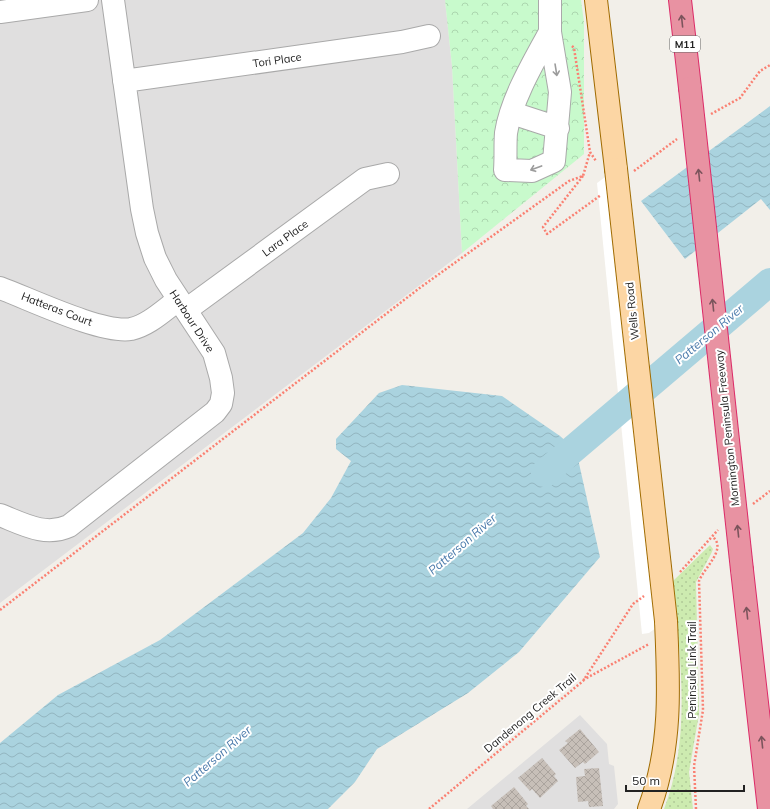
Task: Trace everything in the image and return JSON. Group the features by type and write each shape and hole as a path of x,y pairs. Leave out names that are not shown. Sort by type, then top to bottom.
{"highway":[{"name":"Mornington Peninsula Freeway","path":"680,0 769,809"}],"main road":[{"name":"Wells Road","path":"596,0 666,621 669,713 656,791 649,809"}],"street":[{"path":"0,12 87,0"},
{"name":"Harbour Drive","path":"0,515 41,530 59,530 69,526 218,409 223,393 219,369 210,345 182,305 155,258 147,234 142,209 113,0"},
{"path":"550,0 559,37 560,92 554,161 532,171 505,170 506,132 528,72 559,37"},
{"name":"Tori Place","path":"124,81 402,42 429,36"},
{"path":"512,113 558,128"},
{"name":"Lara Place","path":"182,305 365,179 388,174"},
{"name":"Hatteras Court","path":"0,288 89,323 113,328 131,329 147,323 182,305"}],"path":[{"path":"559,37 574,48 590,152 583,176 543,226 547,234 604,193"},
{"path":"710,115 740,98 760,71 770,65"},
{"path":"590,152 615,170 679,138"},
{"path":"0,610 421,287 569,181 583,176"},
{"path":"750,506 770,491"},
{"path":"678,574 719,529"},
{"name":"Peninsula Link Trail","path":"696,809 694,770 703,710 700,581 703,572 717,552 718,545 713,537"},
{"name":"Dandenong Creek Trail","path":"429,809 583,681 633,604 646,595"},
{"path":"583,681 652,642"}],"shaded area":[{"path":"0,0 445,0 452,66 462,253 0,603"},
{"path":"580,715 607,744 609,764 614,766 618,804 614,809 467,809"}],"green space":[{"path":"445,0 581,0 584,22 584,154 462,253 452,66"},
{"path":"710,545 713,549 696,582 699,714 689,772 693,809 664,809 673,781 681,725 681,667 673,581"}],"water":[{"path":"770,106 770,210 761,199 685,259 641,201"},
{"path":"402,385 502,396 560,436 576,450 600,557 519,652 468,693 377,749 355,782 328,809 0,809 0,743 58,695 160,640 303,533 331,498 351,461 336,449 336,439 379,393"}],"pier":[{"path":"627,161 674,615 649,633 642,634 597,183"}],"building":[{"path":"580,729 599,752 585,764 583,762 575,768 559,750 568,743 565,741"},
{"path":"542,758 556,774 554,776 558,781 540,798 532,789 530,791 518,778"},
{"path":"599,768 603,806 589,807 588,801 578,802 576,777 585,776 584,769"},
{"path":"514,787 528,804 526,806 529,809 493,809 491,806"}],"waterway":[{"name":"Patterson River","path":"545,473 770,282"}]}
